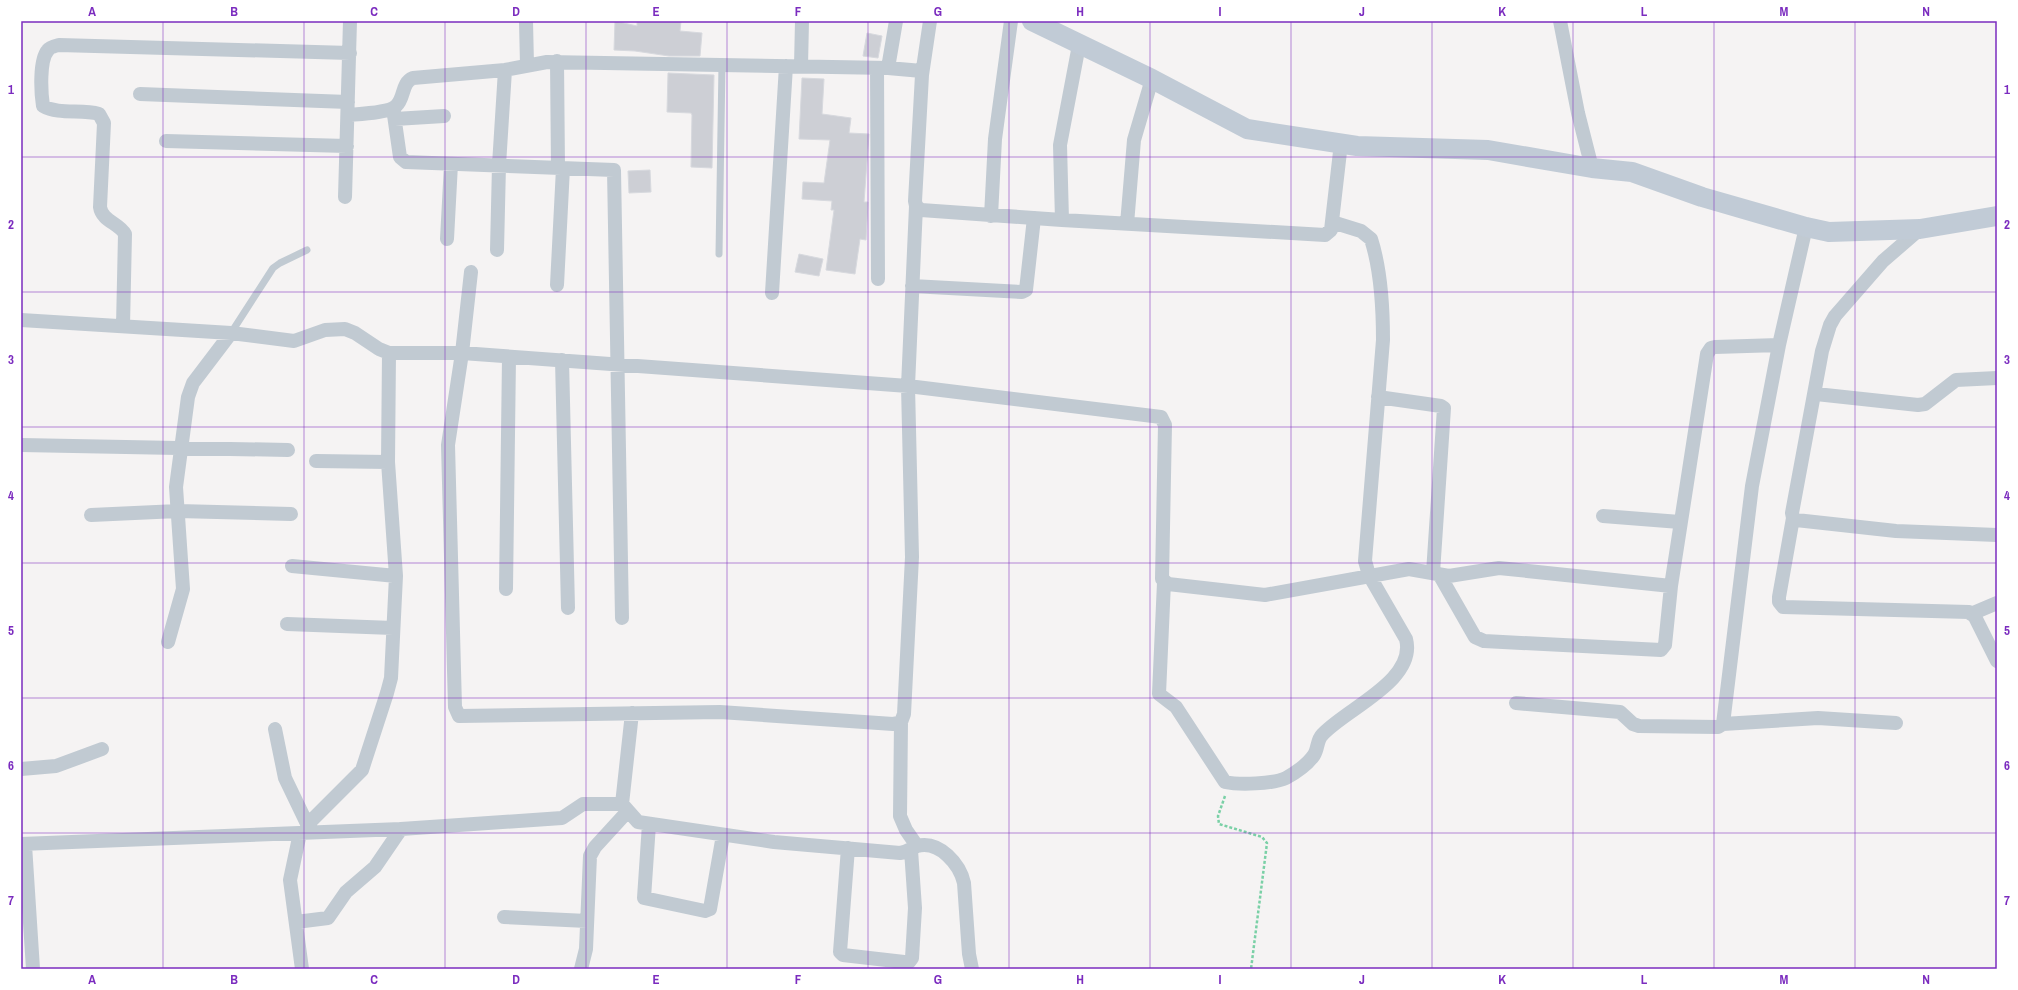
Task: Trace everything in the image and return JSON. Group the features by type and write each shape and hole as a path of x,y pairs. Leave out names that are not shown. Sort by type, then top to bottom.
{"street":[{"path":"345,198 350,21"},
{"path":"526,21 527,66"},
{"path":"802,21 802,66"},
{"path":"878,278 883,68 896,21"},
{"path":"848,848 840,952 843,955 909,962 912,958 915,908 914,848 900,816 901,722 904,714 912,557 908,386 922,71 930,21"},
{"path":"990,216 995,139 1011,21"},
{"path":"1032,21 1152,79 1247,129 1357,146 1488,150 1592,168 1632,172 1702,197 1806,227 1829,232 1920,229 1997,216"},
{"path":"1560,21 1578,113 1592,168"},
{"path":"123,326 125,234 120,228 104,216 100,207 104,123 99,114 90,112 51,110 43,106 42,95 44,57 49,49 59,45 350,53"},
{"path":"1062,220 1060,145 1079,45"},
{"path":"556,285 560,168 557,61"},
{"path":"622,618 615,172 610,169 410,163 402,160 400,157 394,114 406,82 413,78 504,70 557,61 883,68 922,71"},
{"path":"772,293 786,66"},
{"path":"497,250 499,165 504,70"},
{"path":"1127,224 1134,140 1152,79"},
{"path":"140,94 348,108 394,114 444,116"},
{"path":"166,141 347,146"},
{"path":"916,206 921,210 990,216 1326,235 1331,230 1341,143"},
{"path":"447,239 451,164"},
{"path":"912,286 1022,292 1026,290 1034,218"},
{"path":"21,320 231,333 294,341 325,330 345,329 355,332 379,349 389,353 462,353 617,363 908,386 1161,417 1165,422 1162,579 1164,582 1159,694 1176,707 1223,779 1229,782 1277,782 1292,774 1314,755 1322,734 1386,684 1403,666 1408,648 1406,639 1369,575 1365,557 1383,340 1383,310 1373,244 1371,239 1361,231 1332,222"},
{"path":"1723,724 1752,486 1779,345 1806,227"},
{"path":"1920,229 1883,261 1835,316 1830,325 1822,351 1816,394 1792,507 1793,518 1779,597 1783,607 1961,611 1974,615 1997,661"},
{"path":"471,272 462,353 448,445 456,712 462,717 510,714 720,712 893,724 901,722"},
{"path":"168,642 184,589 176,487 190,390 193,383 231,333"},
{"path":"1378,396 1441,406 1444,408 1436,574 1475,637 1488,642 1661,650 1665,645 1680,522 1708,350 1715,347 1779,345"},
{"path":"302,969 290,876 306,830 357,775 364,764 391,678 396,576 388,462 389,353"},
{"path":"506,589 509,357"},
{"path":"562,360 568,608"},
{"path":"1816,394 1918,405 1925,404 1956,380 1997,378"},
{"path":"21,445 288,450"},
{"path":"316,461 388,462"},
{"path":"91,515 178,511 291,514"},
{"path":"1603,516 1680,522"},
{"path":"1793,518 1796,520 1896,531 1997,536"},
{"path":"292,566 396,576"},
{"path":"1164,582 1265,595 1369,575 1409,569 1456,576 1499,568 1671,586"},
{"path":"1971,614 1997,603"},
{"path":"287,624 393,628"},
{"path":"1516,703 1620,712 1634,724 1639,726 1718,728 1723,724 1818,718 1896,722"},
{"path":"581,969 586,949 590,856 595,847 625,808 632,713"},
{"path":"275,729 285,778 306,830"},
{"path":"21,769 56,766 102,749"},
{"path":"33,969 23,844 306,830 401,829 562,818 583,804 625,808 638,822 723,835 900,853 914,848 933,848 941,851 952,859 962,873 969,954 972,969"},
{"path":"649,824 644,898 705,911 710,909 723,835"},
{"path":"296,922 328,918 346,892 375,867 401,829"},
{"path":"504,917 587,921"}],"lane":[{"path":"719,254 722,64"},
{"path":"231,333 273,268 307,250"}],"path":[{"path":"1229,782 1218,816 1219,824 1262,837 1267,843 1251,969"}],"building":[{"path":"615,21 637,26 637,21 681,21 680,31 702,33 700,56 669,56 635,51 614,50"},
{"path":"867,33 882,36 878,58 863,56"},
{"path":"668,73 714,75 712,168 691,167 692,115 691,113 667,112"},
{"path":"802,78 824,79 822,114 851,118 849,133 869,134 864,202 868,202 866,240 860,239 855,274 826,270 834,210 831,210 832,201 802,199 803,182 824,183 830,140 799,139"},
{"path":"650,170 651,192 629,193 628,171"},
{"path":"799,254 823,259 819,276 795,272"}]}
